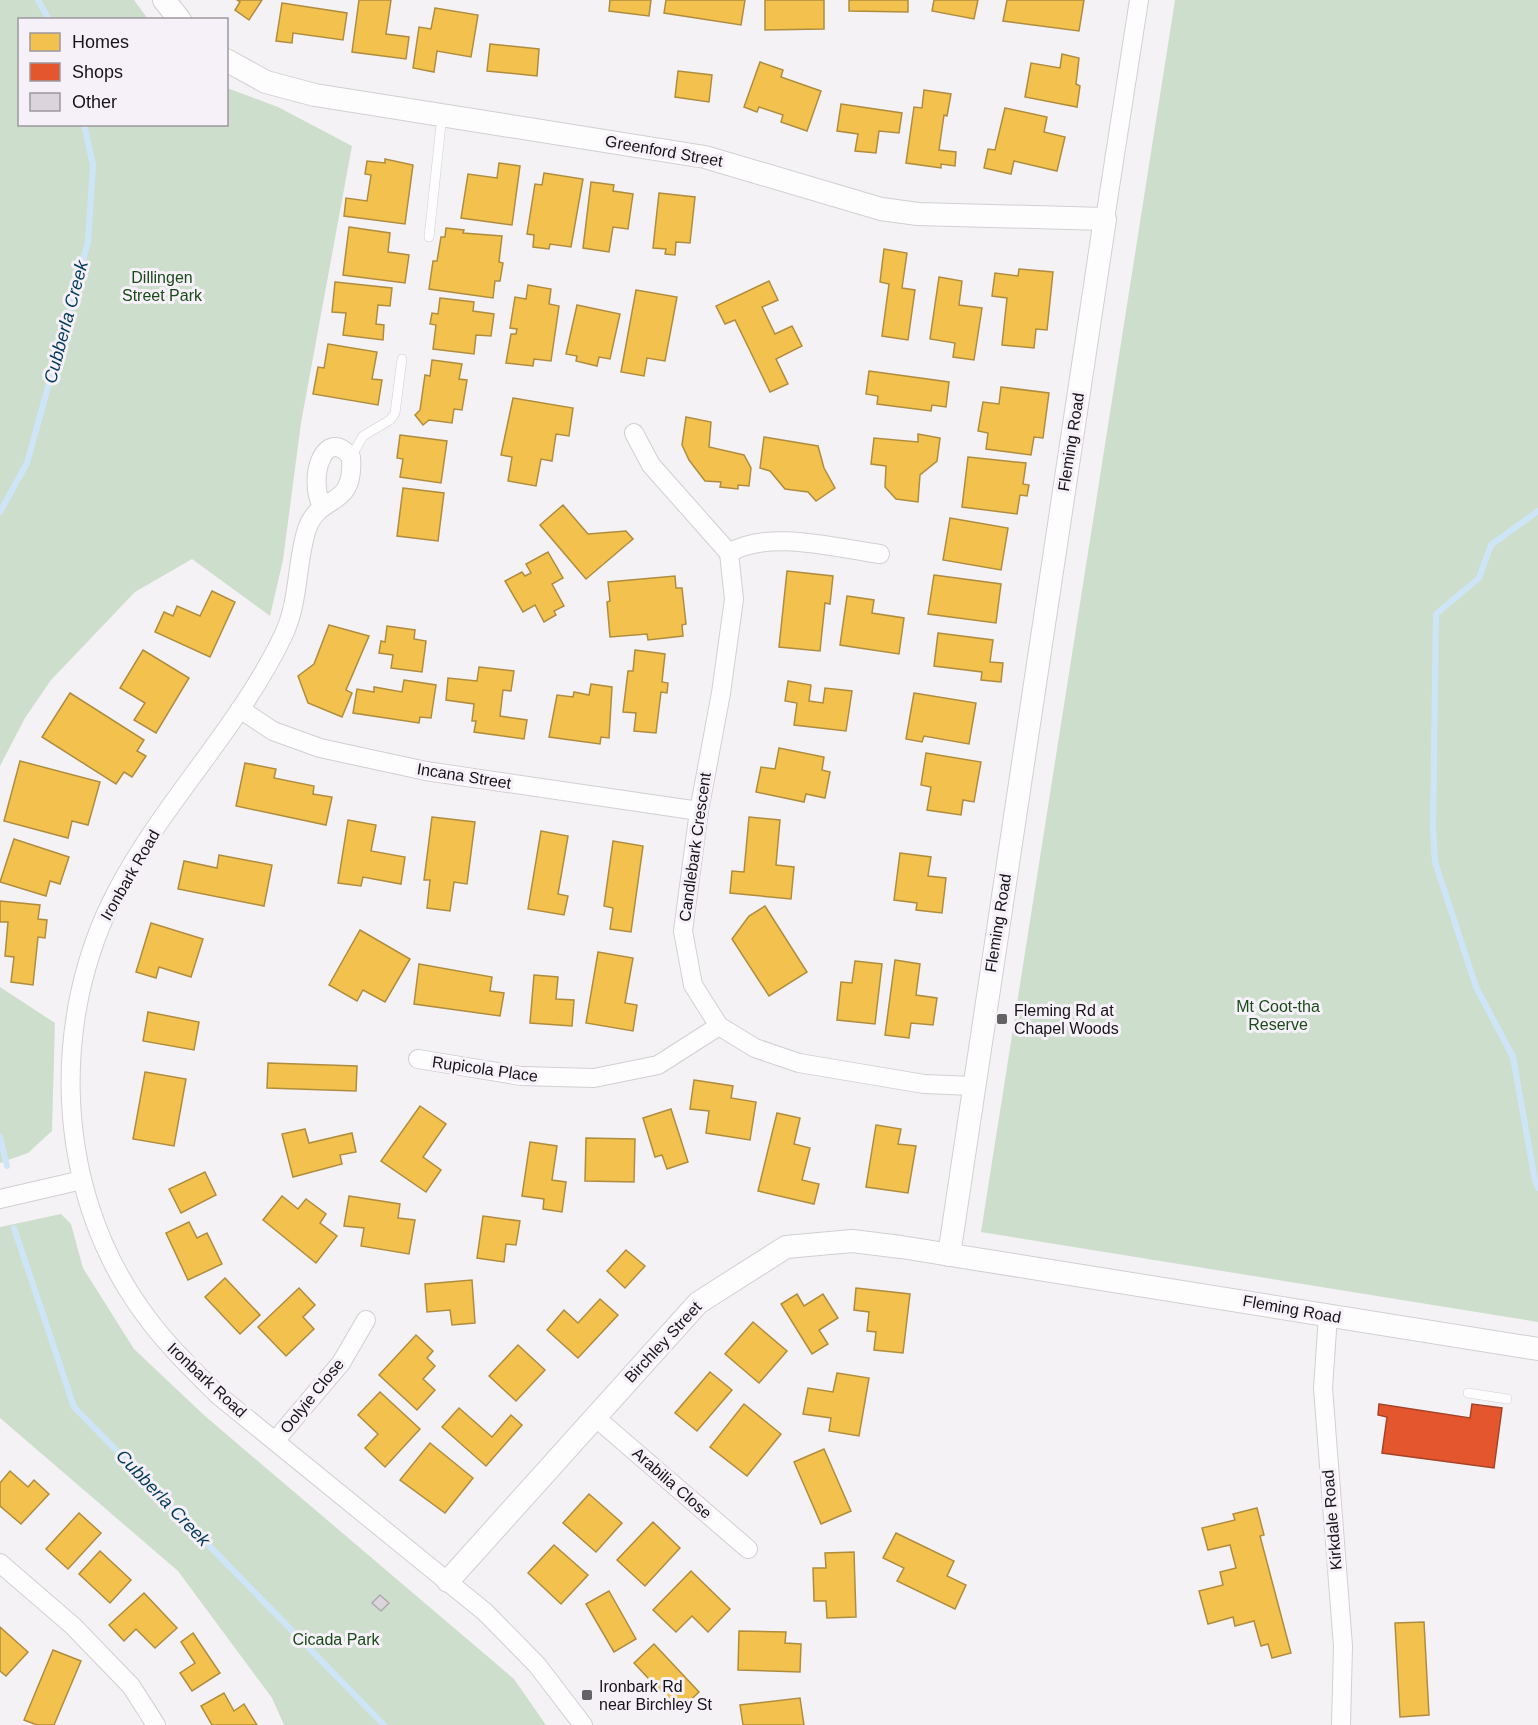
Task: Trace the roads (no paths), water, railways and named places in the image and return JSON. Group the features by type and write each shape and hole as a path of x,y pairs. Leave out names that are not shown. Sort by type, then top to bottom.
{"street":[{"path":"164,0 178,18"},
{"name":"Fleming Road","path":"1139,0 949,1255 1538,1349"},
{"name":"Greenford Street","path":"228,61 266,82 315,94 705,157 881,209 918,214 1105,219"},
{"path":"634,433 651,465 729,553 741,546 765,540 880,554"},
{"path":"322,506 314,484 321,456 337,447 346,450 351,457"},
{"name":"Ironbark Road","path":"351,457 350,482 345,493 336,501 322,506 311,519 305,535 297,596 285,634 240,708 160,823 118,890 97,933 83,979 75,1020 71,1066 75,1149 82,1180 101,1238 139,1307 177,1355 219,1395 485,1612 537,1665 583,1725"},
{"name":"Candlebark Crescent","path":"729,553 735,600 721,693 699,811 683,931 693,985 719,1026 755,1048 799,1063 924,1084 973,1086"},
{"name":"Incana Street","path":"240,708 273,731 320,748 426,771 699,811"},
{"name":"Rupicola Place","path":"418,1059 521,1076 594,1078 658,1065 719,1026"},
{"path":"0,1199 82,1180"},
{"name":"Birchley Street","path":"448,1581 596,1417 653,1349 698,1303 786,1247 852,1241 949,1255"},
{"name":"Kirkdale Road","path":"1328,1316 1323,1388 1343,1646 1341,1725"},
{"name":"Oolyie Close","path":"275,1441 341,1363 366,1320"},
{"name":"Arabilia Close","path":"596,1417 748,1549"},
{"path":"0,1563 73,1626 131,1686 149,1723"}],"lane":[{"path":"429,237 442,115"},
{"path":"351,457 363,436 390,420 395,413 402,359"},
{"path":"1468,1393 1507,1399"}],"waterway":[{"name":"Cubberla Creek","path":"38,0 48,18"},
{"name":"Cubberla Creek","path":"0,512 27,463 88,242 93,165 84,126"},
{"path":"1538,511 1491,545 1479,578 1436,614 1433,828 1435,862 1476,987 1513,1057 1538,1188"},
{"name":"Cubberla Creek","path":"0,1137 7,1166"},
{"name":"Cubberla Creek","path":"14,1228 74,1407 384,1725"}],"place":[{"name":"Fleming Rd at Chapel Woods","path":"1002,1019"},
{"name":"Ironbark Rd near Birchley St","path":"587,1695"}],"park label":[{"name":"Dillingen Street Park","path":"162,286"},
{"name":"Mt Coot-tha Reserve","path":"1278,1015"},
{"name":"Cicada Park","path":"336,1639"}]}
